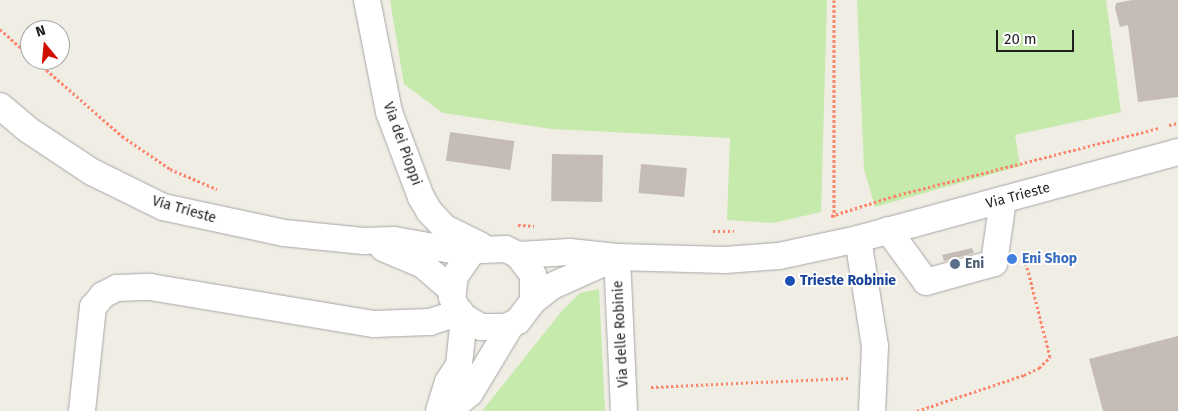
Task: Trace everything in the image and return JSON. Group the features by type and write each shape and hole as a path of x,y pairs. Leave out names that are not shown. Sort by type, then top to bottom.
{"street":[{"name":"Via dei Pioppi","path":"367,0 389,112 425,204 436,220 454,235 474,244 482,250"},
{"name":"Via Trieste","path":"0,106 27,129 92,172 164,207 284,234 393,245 482,250 518,255 570,252 617,258 725,260 780,256 858,238 1178,152"},
{"path":"888,230 926,282 994,263 1003,200"},
{"path":"858,238 876,346 872,411"},
{"name":"Via Trieste","path":"393,245 423,265 457,304 481,326 493,329 511,325 527,312 533,301 552,286 617,258"},
{"path":"439,411 448,382 459,365 457,270 482,250"},
{"path":"518,255 533,275 533,301"},
{"name":"Via delle Robinie","path":"617,258 624,411"},
{"path":"82,411 93,307 103,295 117,288 150,286 356,322 394,323 420,308 457,304"},
{"path":"449,411 470,393 511,325"}],"path":[{"path":"834,0 834,215"},
{"path":"0,29 20,47"},
{"path":"46,70 122,136 170,170 223,191"},
{"path":"826,217 894,196 1178,122"},
{"path":"512,224 539,226"},
{"path":"710,231 736,231"},
{"path":"917,411 1024,376 1039,368 1050,357 1021,242"},
{"path":"651,387 852,378"}],"green space":[{"path":"390,0 827,0 821,212 773,223 727,220 730,138 552,129 443,113 404,84"},
{"path":"857,0 1106,0 1121,112 1015,135 1020,166 875,207 864,169"},
{"path":"599,289 605,411 482,411 561,312 580,293"}],"building":[{"path":"1132,0 1178,0 1178,97 1138,102 1128,25 1120,27 1115,8 1116,3"},
{"path":"450,132 514,141 510,170 446,161"},
{"path":"552,154 603,155 602,202 551,201"},
{"path":"641,164 687,168 684,197 638,193"},
{"path":"972,248 974,253 944,261 942,255"},
{"path":"1178,336 1178,411 1103,411 1089,359"}],"place":[{"name":"Eni Shop","path":"1012,259"},
{"name":"Eni","path":"955,264"},
{"name":"Trieste Robinie","path":"790,281"}]}
